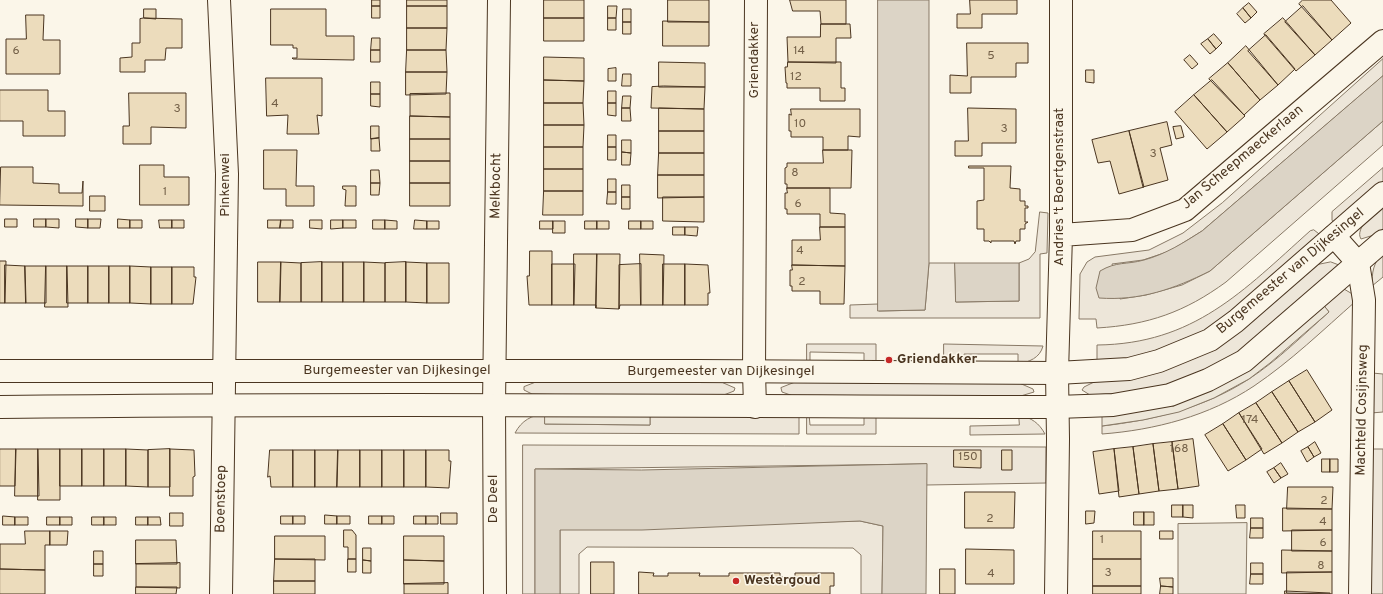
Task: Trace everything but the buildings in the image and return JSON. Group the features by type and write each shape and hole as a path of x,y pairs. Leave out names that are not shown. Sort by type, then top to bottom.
{"street":[{"name":"Pinkenwei","path":"219,0 227,174 223,405"},
{"name":"Melkbocht","path":"494,404 499,0"},
{"name":"Griendakker","path":"755,407 756,0"},
{"name":"Andries 't Boertgenstraat","path":"1056,594 1057,373 1061,235 1061,0"},
{"name":"Jan Scheepmaeckerlaan","path":"1061,235 1132,230 1185,210 1383,41"},
{"name":"Burgemeester van Dijkesingel","path":"0,371 696,370 754,372 1057,373 1129,369 1159,361 1210,340 1236,321 1383,193"},
{"path":"1334,236 1358,263"},
{"path":"0,407 494,404 755,407 1057,407 1113,405 1170,395 1208,380 1244,361 1383,241"},
{"name":"Machteld Cosijnsweg","path":"1358,263 1364,300 1360,594"},
{"name":"De Deel","path":"494,404 494,594"},
{"name":"Boenstoep","path":"221,594 223,405"}],"shaded area":[{"path":"878,0 929,0 929,263 925,310 878,311"},
{"path":"1383,59 1383,76 1202,231 1170,251 1143,260 1112,264 1120,299 1146,295 1182,285 1210,271 1383,121 1383,145 1226,282 1181,309 1149,320 1133,324 1097,328 1096,319 1079,319 1080,274 1087,262 1095,257 1149,250 1183,233 1222,203"},
{"path":"1383,76 1383,121 1210,271 1170,288 1143,296 1129,298 1099,298 1096,288 1100,271 1112,266 1160,255 1202,231"},
{"path":"1383,168 1383,184 1335,226 1332,220 1332,212"},
{"path":"1383,205 1383,229 1374,235 1361,239 1360,230 1363,225 1371,215"},
{"path":"1040,212 1048,213 1047,253 1040,254 1040,318 850,318 850,305 878,304 879,311 925,310 929,263 955,263 956,302 1019,301 1019,263 1029,259 1035,252"},
{"path":"1314,230 1323,237 1228,319 1170,350 1097,365 1097,345 1131,342 1162,335 1189,324 1215,310 1239,293 1310,231"},
{"path":"1383,253 1383,277 1372,286 1374,268 1377,260"},
{"path":"1331,262 1339,265 1245,348 1216,367 1146,392 1090,395 1082,390 1084,387 1096,381 1159,371 1316,265"},
{"path":"955,263 1019,263 1019,301 956,302"},
{"path":"1344,289 1354,295 1356,301 1281,366 1237,397 1219,406 1181,420 1142,429 1102,434 1102,426 1141,420 1178,411 1214,398 1249,379 1280,356 1329,312 1322,303"},
{"path":"1322,303 1329,312 1270,363 1249,379 1214,398 1179,412 1143,420 1102,426 1102,414 1144,409"},
{"path":"807,344 876,344 876,364 864,364 864,353 810,352 810,364 807,364"},
{"path":"944,344 1043,346 1042,350 1034,359 1018,364 1018,354 964,354 963,364 944,364"},
{"path":"1372,373 1383,374 1383,412 1371,413"},
{"path":"544,379 719,381 735,388 734,391 716,398 532,394 524,390 524,387"},
{"path":"798,381 1017,382 1033,389 1034,392 1014,398 796,397 782,392 781,388"},
{"path":"545,413 545,424 650,425 650,414 799,415 799,434 515,433 527,419"},
{"path":"545,413 650,414 650,425 545,424"},
{"path":"807,414 809,414 810,425 864,425 864,414 876,414 876,434 807,434"},
{"path":"1019,415 1035,422 1045,434 970,435 970,426 1019,425"},
{"path":"523,445 1046,447 1046,483 926,485 926,464 535,469 535,594 523,594"},
{"path":"1371,449 1383,449 1383,594 1370,594"},
{"path":"927,464 926,594 882,594 883,526 860,521 642,530 560,530 560,594 535,594 535,469 641,470"},
{"path":"860,521 883,526 882,594 861,594 861,555 853,548 587,547 579,554 579,594 560,594 560,530"},
{"path":"1247,523 1246,594 1178,594 1178,524"}],"place":[{"name":"Griendakker","path":"889,360"},
{"name":"Westergoud","path":"736,581"}]}
